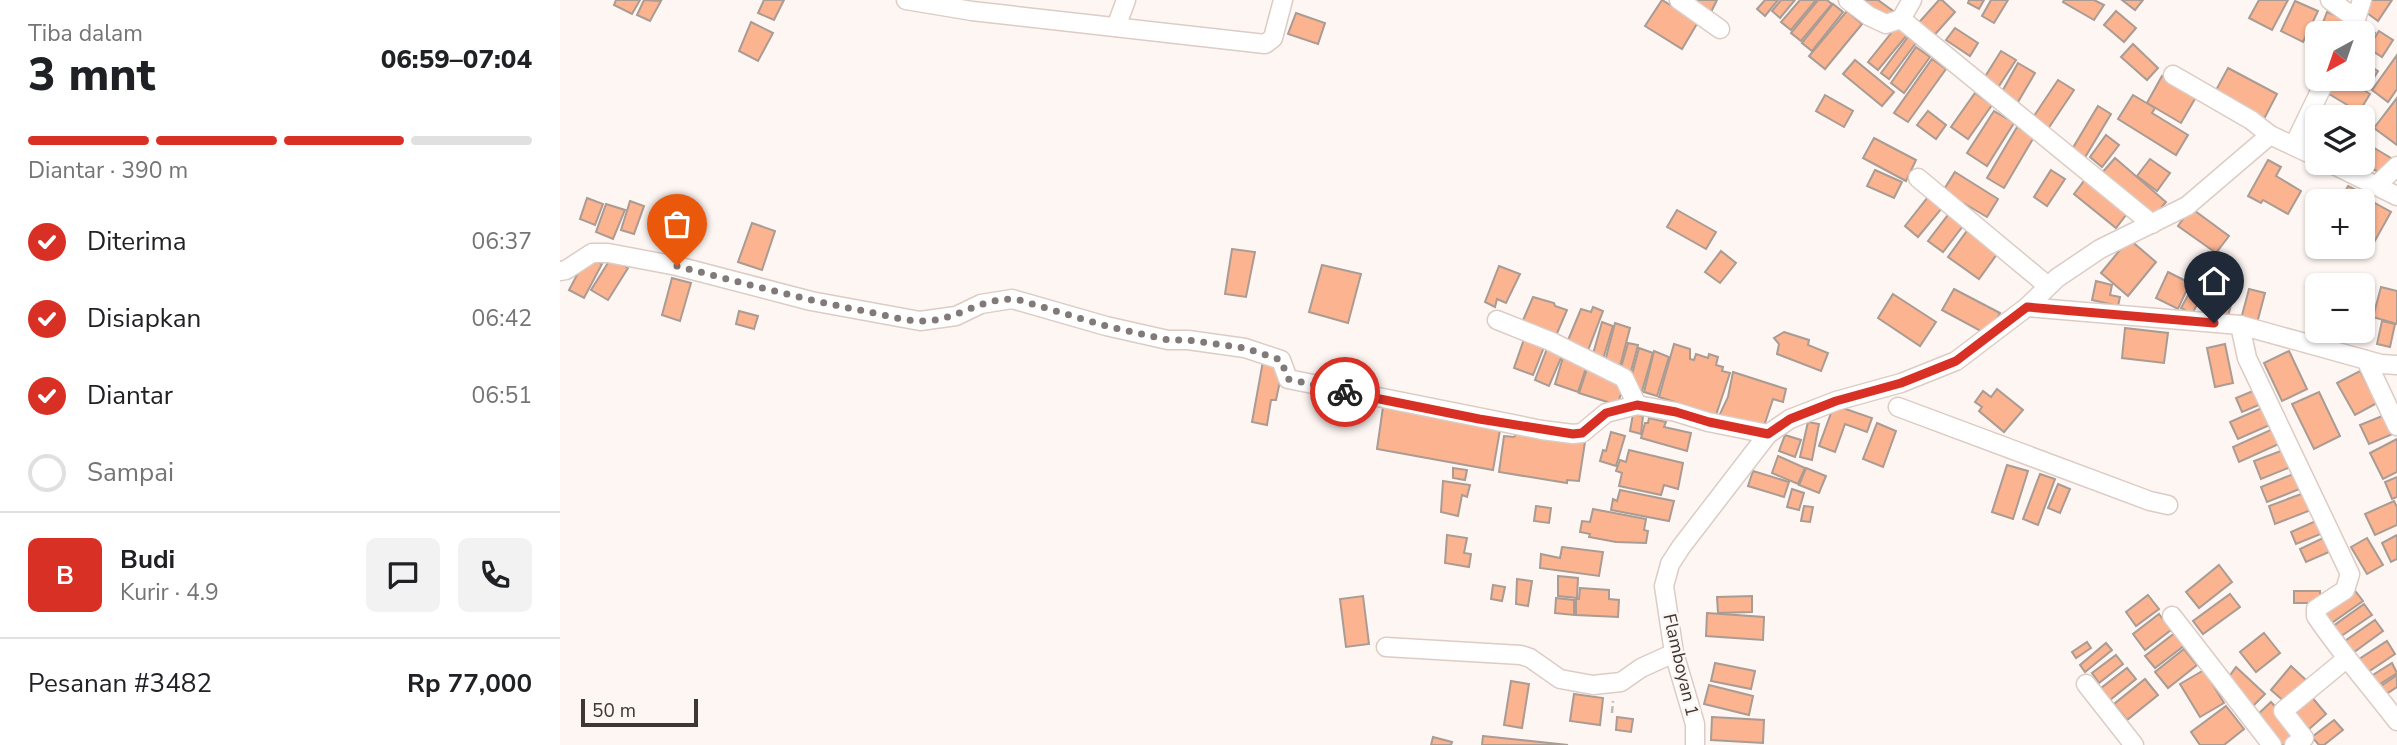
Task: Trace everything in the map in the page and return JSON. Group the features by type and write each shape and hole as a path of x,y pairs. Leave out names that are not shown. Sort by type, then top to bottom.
{"street":[{"path":"906,0 972,12 1265,44 1273,38 1283,0"},
{"path":"1116,27 1126,0"},
{"path":"1679,0 1720,29"},
{"path":"1848,0 1869,16 1886,23 1901,19 1912,0"},
{"path":"2330,0 2349,21"},
{"path":"2355,21 2362,0"},
{"path":"1901,19 2152,224"},
{"path":"2174,75 2250,120 2270,135 2305,151"},
{"path":"2294,145 2320,91"},
{"path":"560,271 592,253 608,253 677,266 811,301 920,321 956,316 981,304 1012,299 1106,326 1168,340 1245,348 1281,360 1288,379 1408,405 1573,434 1582,433 1606,413 1637,405 1768,434 1790,419 1836,401 1901,383 1956,361 2027,307 2048,286 2100,249 2187,206 2270,135"},
{"path":"2376,186 2397,166"},
{"path":"2354,175 2397,196"},
{"path":"1918,178 2048,286"},
{"path":"2027,307 2240,325 2366,360 2397,365"},
{"path":"1497,320 1550,341 1624,378 1637,405"},
{"path":"2240,325 2247,358 2350,574 2345,590 2316,609 2315,613 2346,659 2397,721"},
{"path":"2366,360 2397,426"},
{"path":"1901,383 1896,412 2168,505"},
{"name":"Flamboyan 1","path":"1695,745 1695,724 1674,653 1664,586 1670,564 1681,547 1768,434"},
{"path":"2172,616 2272,745"},
{"path":"1386,647 1521,655 1530,658 1560,679 1593,685 1621,682 1641,668 1674,653"},
{"path":"2294,745 2304,738 2283,711 2346,659"},
{"path":"2086,684 2134,745"}],"building":[{"path":"616,0 640,0 632,14 614,5"},
{"path":"644,0 661,1 650,21 637,15"},
{"path":"764,0 784,0 774,20 758,13"},
{"path":"1662,0 1698,22 1682,49 1645,26"},
{"path":"1685,0 1717,0 1710,14"},
{"path":"1765,0 1778,0 1765,16 1757,9"},
{"path":"1781,0 1795,0 1780,18 1772,11"},
{"path":"1800,0 1816,0 1791,30 1781,22"},
{"path":"1818,0 1827,0 1832,4 1801,41 1791,33"},
{"path":"1858,0 1878,0 1893,11 1886,20"},
{"path":"1939,0 1955,12 1929,41 1914,28"},
{"path":"1969,0 1984,0 1979,9 1968,3"},
{"path":"1991,0 2008,0 1994,23 1982,16"},
{"path":"2094,0 2104,5 2094,20 2063,2"},
{"path":"2122,0 2143,0 2135,10"},
{"path":"2259,0 2288,0 2272,30 2249,18"},
{"path":"2369,0 2392,0 2378,21 2363,10"},
{"path":"2295,1 2318,11 2313,21 2305,21 2303,42 2281,31"},
{"path":"1833,4 1843,12 1812,51 1802,43"},
{"path":"1847,11 1862,24 1825,69 1809,56"},
{"path":"2116,11 2136,28 2124,42 2104,25"},
{"path":"2327,12 2347,20 2347,21 2324,21"},
{"path":"1296,13 1325,23 1318,44 1288,34"},
{"path":"751,22 773,33 758,61 739,51"},
{"path":"1896,27 1907,35 1878,70 1868,62"},
{"path":"1955,28 1978,43 1970,56 1946,40"},
{"path":"2379,31 2393,40 2382,57 2375,52 2375,37"},
{"path":"1908,37 1916,43 1889,79 1881,73"},
{"path":"2133,44 2158,68 2147,80 2121,57"},
{"path":"1916,47 1930,57 1904,93 1891,83"},
{"path":"2001,51 2016,60 1997,89 1983,80"},
{"path":"2397,55 2397,89 2388,102 2373,91"},
{"path":"1932,59 1946,69 1908,122 1894,113"},
{"path":"1855,60 1894,92 1882,106 1843,74"},
{"path":"2018,63 2035,73 2015,107 1999,97"},
{"path":"2228,68 2277,94 2264,119 2215,92"},
{"path":"2162,76 2196,97 2181,123 2147,103"},
{"path":"2058,80 2074,90 2048,129 2032,119"},
{"path":"2324,91 2365,91 2370,94 2363,105 2347,105"},
{"path":"1975,93 1992,105 1968,139 1951,127"},
{"path":"1825,95 1853,111 1844,127 1816,111"},
{"path":"2133,95 2155,108 2152,113 2188,135 2176,155 2118,119"},
{"path":"2397,98 2397,145 2375,127"},
{"path":"2098,106 2111,114 2084,159 2071,151"},
{"path":"1928,111 1946,125 1936,139 1917,125"},
{"path":"1994,111 2014,123 1987,166 1967,153"},
{"path":"2017,127 2034,137 2004,188 1987,178"},
{"path":"2106,135 2119,145 2102,167 2090,157"},
{"path":"1874,138 1916,160 1906,181 1863,158"},
{"path":"2375,148 2391,158 2382,174 2375,170"},
{"path":"2115,158 2166,202 2153,217 2101,174"},
{"path":"2150,159 2170,173 2157,191 2137,176"},
{"path":"2268,160 2281,167 2276,176 2301,191 2288,214 2263,200 2261,203 2248,196"},
{"path":"1875,170 1902,182 1894,198 1867,186"},
{"path":"2051,170 2065,179 2047,206 2034,197"},
{"path":"1955,172 1998,199 1987,217 1943,191"},
{"path":"2087,177 2129,211 2116,228 2074,194"},
{"path":"1928,197 1942,208 1918,237 1905,226"},
{"path":"587,198 603,204 595,225 580,219"},
{"path":"630,201 644,206 634,234 621,230"},
{"path":"2375,203 2391,212 2375,241"},
{"path":"606,204 625,210 613,239 596,232"},
{"path":"2191,208 2229,236 2216,253 2178,226"},
{"path":"1677,210 1716,232 1706,249 1667,227"},
{"path":"1951,211 1966,222 1943,252 1928,241"},
{"path":"676,213 694,218 682,255 665,249"},
{"path":"752,223 775,231 762,270 738,262"},
{"path":"1969,228 2000,250 1979,279 1948,257"},
{"path":"2129,239 2156,262 2128,296 2101,273"},
{"path":"1232,249 1255,252 1246,297 1225,294"},
{"path":"1721,251 1736,263 1720,283 1705,272"},
{"path":"587,256 602,264 584,298 569,290"},
{"path":"611,258 628,268 608,300 591,290"},
{"path":"1322,265 1361,274 1348,323 1309,312"},
{"path":"1499,266 1520,274 1506,303 1497,299 1495,307 1485,302"},
{"path":"2201,271 2212,277 2192,314 2181,308"},
{"path":"2168,272 2190,283 2178,309 2156,298"},
{"path":"2216,273 2238,279 2228,316 2206,311"},
{"path":"672,278 691,283 680,321 662,315"},
{"path":"2096,281 2112,285 2110,295 2120,297 2118,306 2092,300"},
{"path":"2381,287 2397,291 2397,324 2375,318"},
{"path":"1954,289 2000,313 1988,335 1942,310"},
{"path":"2249,289 2265,293 2257,323 2241,319"},
{"path":"1893,294 1936,322 1920,346 1878,318"},
{"path":"1533,297 1567,310 1555,338 1521,325"},
{"path":"1593,307 1603,311 1587,353 1566,345 1581,309 1591,312"},
{"path":"739,311 758,316 754,329 736,324"},
{"path":"2382,321 2395,324 2390,347 2377,344"},
{"path":"1602,322 1613,326 1603,359 1593,354"},
{"path":"1615,323 1630,328 1619,370 1604,365"},
{"path":"2125,328 2168,333 2164,363 2122,358"},
{"path":"1784,332 1809,340 1808,345 1828,353 1821,371 1777,354 1779,344 1774,338"},
{"path":"1524,339 1546,342 1533,375 1514,368"},
{"path":"1628,343 1638,345 1630,375 1620,371"},
{"path":"1674,344 1690,349 1690,359 1694,360 1696,354 1708,358 1709,354 1718,357 1716,365 1723,367 1722,371 1730,373 1716,415 1659,397"},
{"path":"2225,344 2233,383 2215,387 2207,348"},
{"path":"1548,346 1564,351 1549,386 1535,380"},
{"path":"1639,348 1653,353 1642,391 1629,386"},
{"path":"1654,351 1669,357 1657,396 1644,392"},
{"path":"2289,351 2307,389 2282,401 2264,363"},
{"path":"1564,354 1588,362 1578,392 1555,384"},
{"path":"1263,361 1283,367 1276,400 1271,400 1267,425 1252,422"},
{"path":"1588,366 1625,383 1617,405 1579,393"},
{"path":"2360,371 2377,403 2355,415 2337,383"},
{"path":"1733,372 1786,389 1783,402 1773,399 1763,429 1719,416 1728,397"},
{"path":"2260,388 2266,402 2242,412 2236,398"},
{"path":"1997,389 2023,410 2004,432 1979,411 1982,407 1975,402 1983,391 1991,397"},
{"path":"2319,392 2340,436 2314,449 2292,404"},
{"path":"1834,405 1872,418 1867,432 1845,424 1835,452 1819,446"},
{"path":"1383,407 1500,430 1493,470 1377,449"},
{"path":"2264,407 2272,424 2238,439 2230,422"},
{"path":"1633,414 1643,416 1641,434 1630,431"},
{"path":"2387,414 2395,433 2369,444 2360,425"},
{"path":"1649,418 1666,422 1664,427 1691,433 1687,451 1641,438"},
{"path":"1808,422 1819,424 1812,460 1800,457"},
{"path":"1877,423 1896,431 1883,467 1863,459"},
{"path":"2275,428 2281,443 2239,462 2233,447"},
{"path":"1518,432 1585,442 1579,481 1567,480 1567,483 1499,472 1504,436 1514,437"},
{"path":"1611,432 1625,436 1616,466 1600,461"},
{"path":"1785,435 1801,440 1795,457 1779,451"},
{"path":"2397,439 2397,472 2383,479 2370,453"},
{"path":"2286,449 2293,466 2261,479 2254,461"},
{"path":"1629,450 1683,463 1678,489 1664,485 1661,495 1619,486 1622,473 1616,471 1620,460 1626,462"},
{"path":"1778,456 1805,468 1798,484 1772,473"},
{"path":"2007,465 2028,471 2013,519 1992,512"},
{"path":"1453,468 1467,470 1465,480 1453,478"},
{"path":"1806,468 1826,476 1819,493 1799,485"},
{"path":"1753,471 1789,482 1784,497 1748,486"},
{"path":"2296,473 2302,488 2267,502 2261,487"},
{"path":"2040,474 2055,479 2038,525 2023,519"},
{"path":"2397,477 2397,497 2392,499 2385,482"},
{"path":"1443,481 1470,485 1467,497 1462,495 1458,516 1441,512"},
{"path":"2058,484 2070,489 2060,513 2048,508"},
{"path":"1792,489 1804,493 1799,510 1787,507"},
{"path":"1620,490 1674,501 1669,521 1611,510 1613,499 1617,501"},
{"path":"2304,493 2311,510 2275,524 2269,506"},
{"path":"2394,501 2397,507 2397,525 2375,535 2365,514"},
{"path":"1536,506 1551,508 1549,523 1534,521"},
{"path":"1804,506 1813,507 1810,522 1801,521"},
{"path":"1593,509 1646,519 1646,543 1616,542 1589,537 1590,534 1580,532 1582,521 1590,522"},
{"path":"2318,520 2323,533 2296,544 2291,532"},
{"path":"1447,535 1467,538 1464,553 1471,554 1469,567 1445,563"},
{"path":"2397,535 2397,559 2391,562 2382,543"},
{"path":"2323,538 2329,552 2306,562 2300,549"},
{"path":"2367,538 2383,565 2367,574 2351,547"},
{"path":"1562,547 1603,552 1599,576 1540,568 1541,554 1560,558"},
{"path":"2219,565 2232,582 2199,608 2186,592"},
{"path":"1558,576 1578,578 1577,598 1558,596"},
{"path":"1517,579 1532,581 1528,606 1516,604"},
{"path":"1493,585 1505,587 1502,601 1491,599"},
{"path":"1580,588 1609,590 1609,599 1619,600 1618,617 1576,615 1576,599 1579,599"},
{"path":"2353,588 2363,601 2326,627 2317,614"},
{"path":"2294,591 2320,591 2320,603 2294,603"},
{"path":"2230,594 2240,607 2203,634 2193,621"},
{"path":"2148,595 2159,609 2136,626 2126,612"},
{"path":"1363,596 1369,644 1346,647 1340,599"},
{"path":"1752,596 1752,612 1718,613 1717,597"},
{"path":"1556,598 1574,600 1574,615 1555,613"},
{"path":"2364,604 2372,615 2337,639 2329,629"},
{"path":"1707,613 1764,617 1763,640 1706,636"},
{"path":"2159,614 2171,630 2145,650 2133,634"},
{"path":"2375,620 2383,631 2350,655 2342,643"},
{"path":"2176,632 2185,645 2155,668 2145,656"},
{"path":"2264,633 2280,653 2256,672 2240,652"},
{"path":"2387,641 2395,654 2365,674 2356,661"},
{"path":"2087,642 2091,648 2076,658 2072,652"},
{"path":"2106,643 2112,650 2085,672 2080,665"},
{"path":"2184,649 2197,665 2168,688 2155,672"},
{"path":"2116,655 2123,664 2099,683 2092,673"},
{"path":"1715,663 1755,671 1751,689 1711,681"},
{"path":"2392,663 2397,673 2374,688 2368,678"},
{"path":"2291,666 2306,680 2286,703 2271,690"},
{"path":"2236,667 2265,694 2251,708 2226,681"},
{"path":"2127,668 2136,679 2110,700 2101,688"},
{"path":"2204,670 2224,703 2200,717 2180,684"},
{"path":"2397,675 2397,687 2383,696 2378,688"},
{"path":"2145,679 2158,695 2127,720 2114,704"},
{"path":"1511,681 1529,684 1522,728 1504,725"},
{"path":"1709,685 1753,696 1749,715 1704,704"},
{"path":"1574,694 1603,698 1600,725 1570,721"},
{"path":"2310,695 2326,714 2307,731 2291,712"},
{"path":"2271,702 2299,732 2285,745 2281,745 2255,717"},
{"path":"2226,706 2244,729 2224,745 2200,745 2191,732"},
{"path":"1617,717 1633,719 1631,732 1616,730"},
{"path":"1712,717 1764,720 1763,743 1711,740"},
{"path":"2334,720 2343,730 2324,745 2319,745 2312,737"},
{"path":"1483,736 1568,745 1482,745"},
{"path":"1433,737 1452,742 1451,745 1431,745"}],"way so far":[{"path":"677,266 811,301 920,321 956,316 981,304 1004,299 1019,300 1106,326 1168,340 1245,348 1281,360 1288,379 1345,392"}],"route":[{"path":"1345,392 1479,419 1573,434 1582,433 1606,413 1637,405 1768,434 1790,419 1836,401 1901,383 1956,361 2027,307 2214,323"}]}
